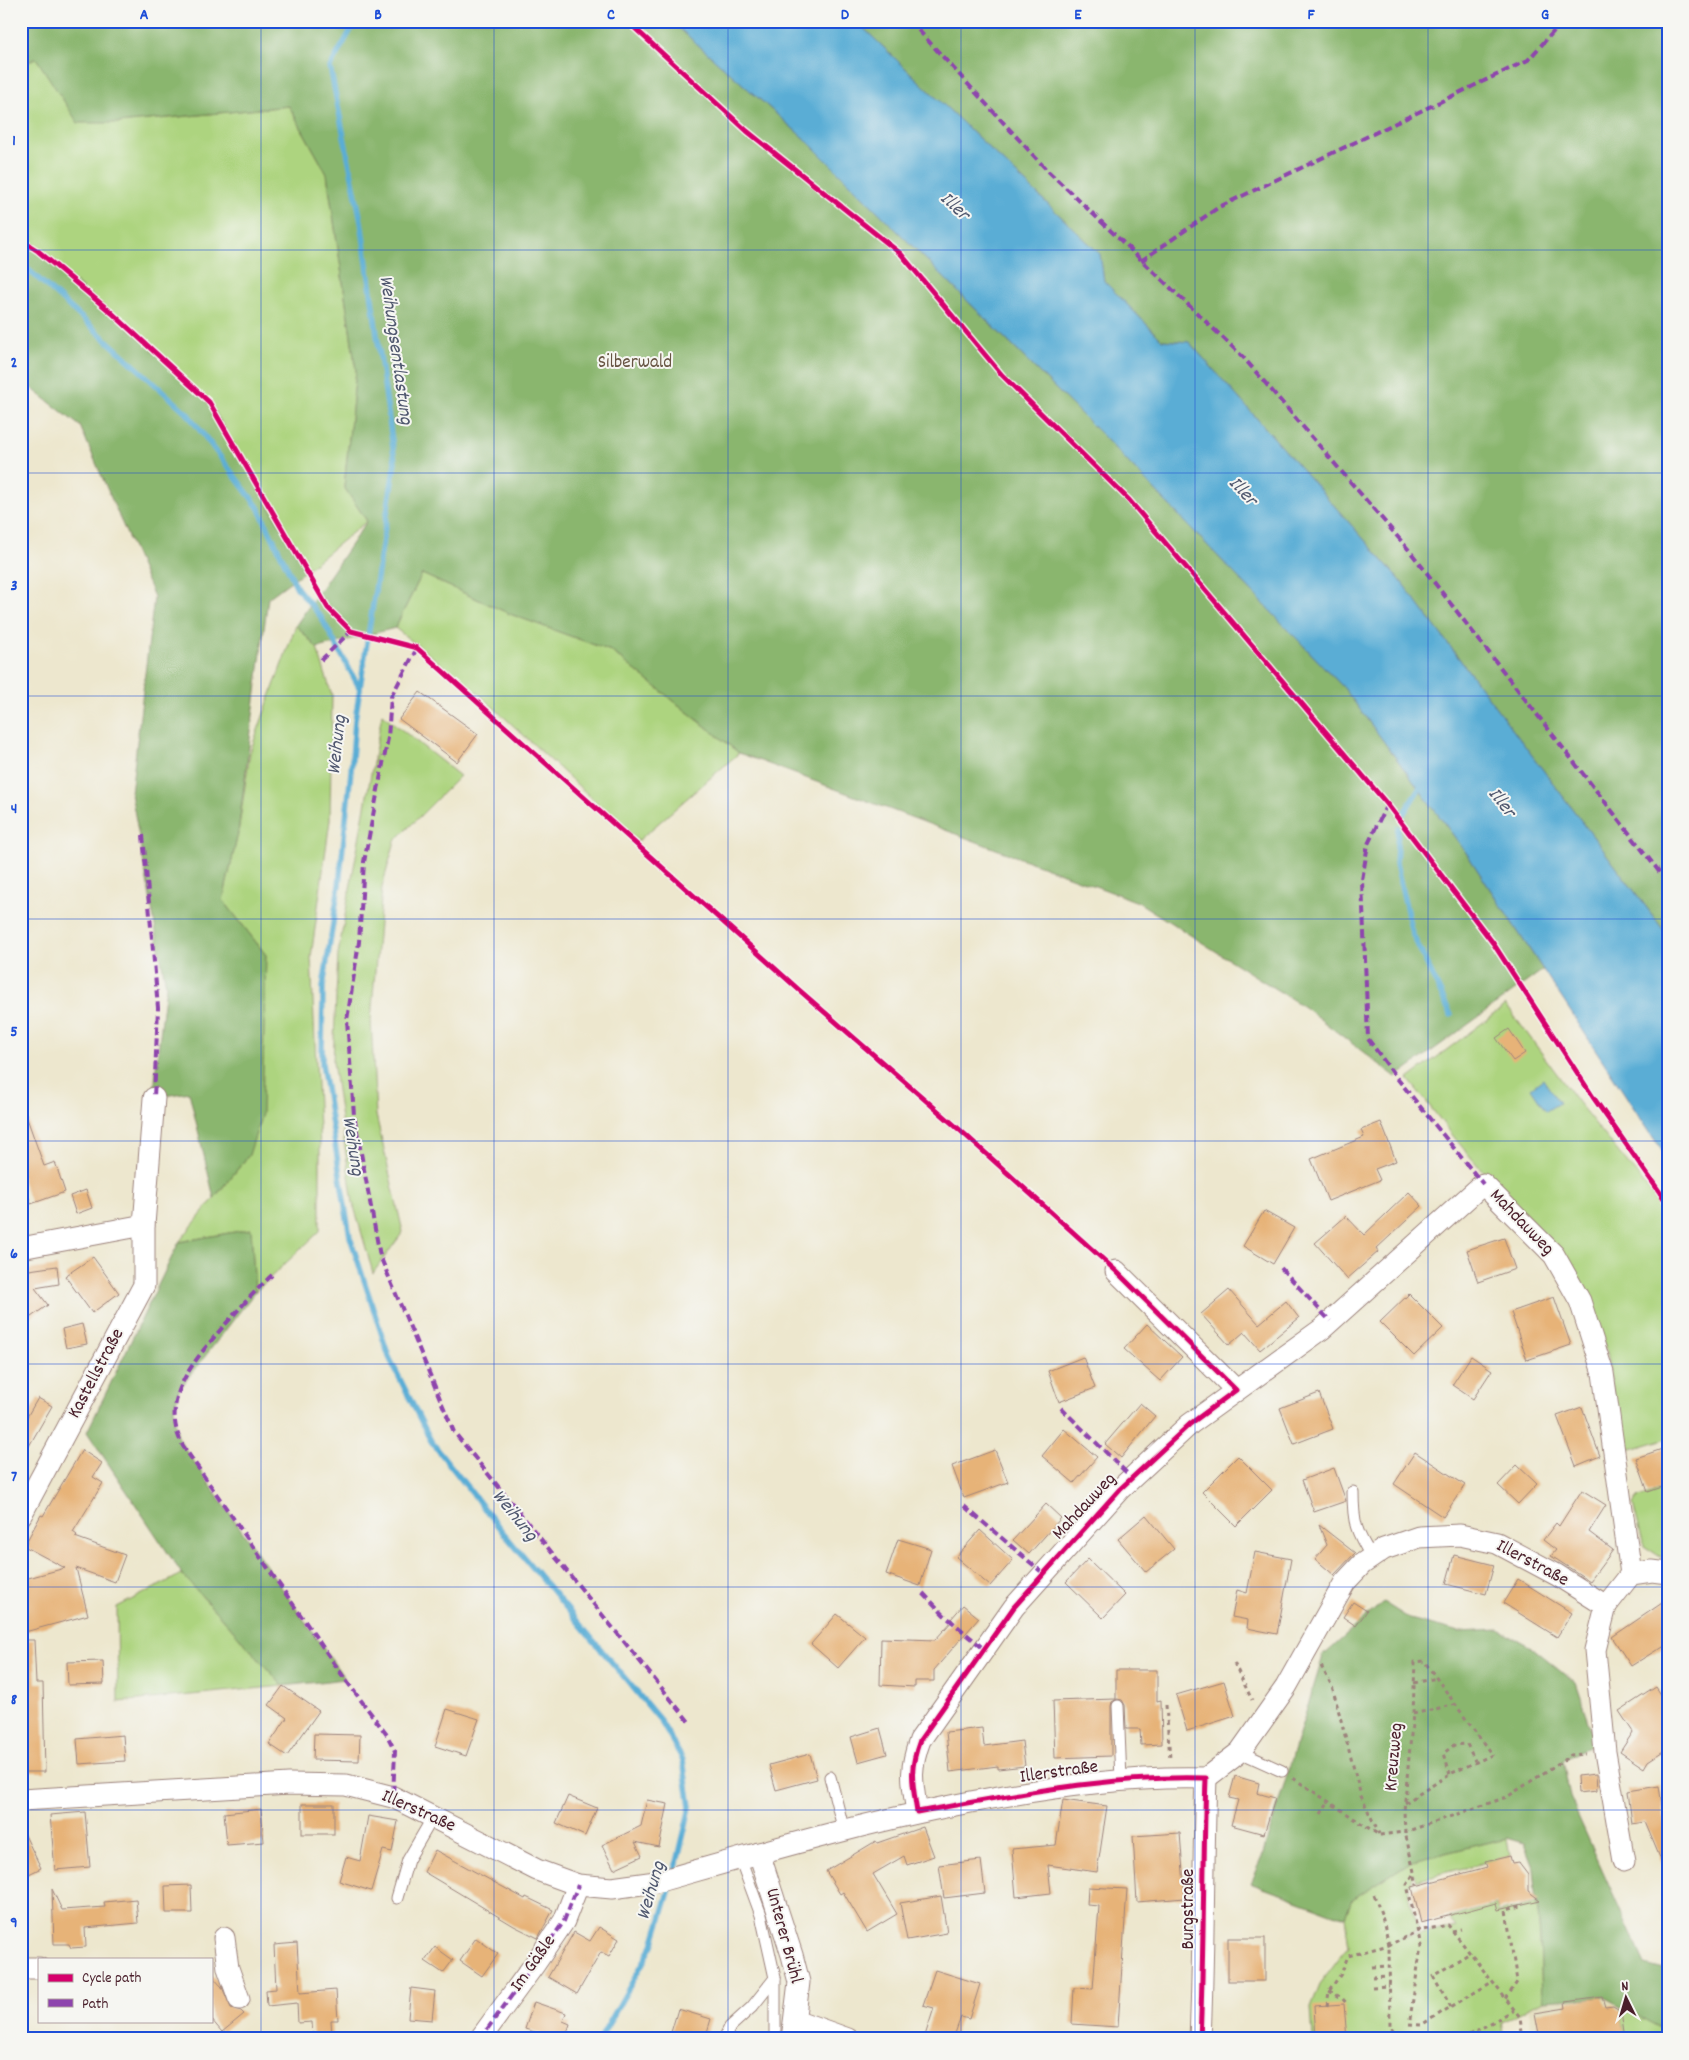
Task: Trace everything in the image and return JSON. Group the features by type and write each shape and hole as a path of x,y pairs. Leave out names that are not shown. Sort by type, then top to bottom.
{"street":[{"name":"Kastellstraße","path":"21,1515 144,1285 144,1225 154,1098"},
{"name":"Mahdauweg","path":"917,1812 912,1781 912,1760 920,1740 1014,1607 1120,1489 1190,1424 1322,1329 1483,1184 1554,1255 1580,1301 1603,1373 1631,1574"},
{"path":"21,1248 144,1225"},
{"path":"1116,1271 1236,1390"},
{"name":"Illerstraße","path":"21,1800 289,1784 346,1785 393,1796 537,1870 578,1885 612,1888 656,1882 750,1855 917,1812 1040,1790 1120,1780 1171,1777 1206,1778 1240,1752 1262,1721 1286,1687 1345,1582 1362,1564 1384,1549 1419,1537 1460,1536 1497,1542 1557,1575 1606,1606"},
{"path":"1624,1861 1605,1752 1595,1650 1606,1606 1631,1574 1652,1571 1668,1573"},
{"name":"Burgstraße","path":"1200,2039 1204,1955 1203,1870 1206,1778"},
{"name":"Unterer Brühl","path":"750,1855 792,1955 799,1982 793,2029 848,2039"},
{"name":"Im Gäßle","path":"480,2039 564,1921 578,1885"},
{"path":"224,1938 219,1968 239,1999"},
{"path":"21,1968 38,1968"}],"lane":[{"path":"1353,1492 1353,1516 1358,1535 1372,1557"},
{"path":"1118,1706 1120,1780"},
{"path":"1240,1752 1282,1771"},
{"path":"830,1778 844,1831"},
{"path":"397,1898 408,1860 433,1817"},
{"path":"750,1855 775,1978 775,2039"},
{"path":"724,2039 730,2027 752,2007 775,1978"}],"path":[{"path":"1310,1645 1332,1686 1361,1796 1379,1835"},
{"path":"1234,1663 1262,1721"},
{"path":"1414,1682 1437,1678"},
{"path":"1166,1705 1171,1777"},
{"path":"1450,1774 1444,1753 1454,1745 1467,1744 1475,1761"},
{"path":"1282,1771 1379,1835 1405,1832 1507,1797 1571,1755 1605,1752"},
{"path":"1321,1814 1328,1802"},
{"path":"1410,2019 1422,1946 1407,1885 1414,1872"},
{"path":"1374,1895 1382,1916 1389,1945 1390,2027 1404,2038"},
{"path":"1506,2000 1517,1982 1506,1910 1521,1906"},
{"path":"1426,1922 1427,1929"},
{"path":"1327,2006 1329,1991 1341,1974 1348,1956 1389,1945 1418,1931 1448,1925 1520,2017 1522,2039"},
{"path":"1452,1931 1461,1929"},
{"path":"1451,2007 1433,1976 1470,1953"},
{"path":"1372,1967 1389,1966"},
{"path":"1372,1977 1389,1976"},
{"path":"1409,2024 1420,2025 1492,1982"},
{"path":"1372,1987 1389,1986"},
{"path":"1329,1991 1342,1998 1348,2005"},
{"path":"1462,2039 1514,2010"}],"shaded area":[{"path":"1602,1997 1668,2032 1668,2039 1534,2039 1527,2008 1542,2001"}],"green space":[{"name":"Silberwald","path":"21,21 671,21 807,141 1104,437 1344,688 1465,851 1543,970 1396,1077 1304,1007 1138,902 739,753 611,651 510,614 422,574 395,628 317,648 296,625 367,521 344,487 356,370 327,174 289,106 118,123 78,123 36,58 21,66"},
{"path":"856,21 1668,21 1668,936 1400,580 1189,342 1162,340 1104,281 1100,254"},
{"path":"36,58 118,123 289,106 327,174 356,370 344,487 367,521 306,570 209,402 38,251 21,240 21,66"},
{"path":"21,240 38,251 112,313 209,402 306,570 268,598 238,833 223,900 266,955 262,1114 249,1155 214,1198 189,1092 154,1098 166,986 131,793 154,597 80,426 21,380"},
{"path":"422,574 510,614 611,651 739,753 638,841 478,693 395,628"},
{"path":"296,625 317,648 332,695 330,820 311,957 320,1149 320,1231 255,1292 251,1229 179,1242 249,1155 266,955 223,900 238,833 250,752"},
{"path":"382,714 460,776 395,841 382,887 371,1020 376,1115 403,1232 373,1273 353,1203 333,1062 338,954"},
{"path":"1506,1005 1580,1105 1668,1213 1668,1438 1621,1452 1609,1366 1601,1333 1587,1295 1576,1275 1547,1238 1473,1160 1408,1079"},
{"path":"251,1229 255,1292 179,1390 174,1410 175,1423 183,1446 345,1679 283,1686 182,1574 87,1432 179,1242"},
{"path":"1668,1487 1668,1562 1644,1546 1633,1504 1639,1497"},
{"path":"182,1574 283,1686 118,1702 117,1607"},
{"path":"1383,1602 1410,1619 1460,1632 1500,1630 1533,1648 1575,1682 1595,1742 1563,1760 1570,1798 1645,1965 1668,1971 1668,2032 1602,1997 1542,2001 1540,1936 1534,1869 1524,1843 1507,1838 1412,1861 1351,1900 1345,1918 1250,1883 1262,1857 1323,1656"},
{"path":"1507,1838 1510,1856 1416,1880 1414,1873 1407,1885 1418,1931 1399,1938 1456,1927 1448,1918 1496,1905 1498,1913 1537,1903 1542,2001 1502,2022 1505,2039 1313,2039 1311,2007 1320,1984 1349,1946 1345,1918 1351,1900 1412,1861"},
{"path":"1623,2007 1668,2032 1668,2039 1625,2039 1621,2011"}],"water":[{"name":"Iller","path":"671,21 856,21 1100,254 1104,281 1162,340 1189,342 1400,580 1668,936 1668,1160 1465,851 1344,688 1104,437 807,141"},
{"path":"1543,1079 1559,1103 1546,1111 1531,1088"}],"building":[{"path":"420,692 478,734 457,762 399,719"},
{"path":"1509,1029 1525,1053 1513,1061 1496,1038"},
{"path":"23,1107 44,1166 55,1162 65,1192 31,1204 21,1176 21,1108"},
{"path":"1381,1122 1396,1161 1375,1169 1380,1180 1328,1201 1311,1159 1364,1137 1361,1130"},
{"path":"86,1190 92,1208 76,1214 70,1196"},
{"path":"1409,1192 1422,1206 1376,1249 1378,1252 1347,1279 1315,1243 1346,1216 1364,1235"},
{"path":"1264,1211 1294,1228 1273,1264 1243,1246"},
{"path":"1504,1238 1515,1269 1478,1282 1467,1250"},
{"path":"93,1257 119,1293 92,1313 65,1276"},
{"path":"57,1266 59,1284 35,1288 48,1305 21,1324 21,1269 22,1271"},
{"path":"1229,1290 1259,1324 1286,1301 1299,1318 1260,1350 1244,1332 1229,1345 1201,1314"},
{"path":"1409,1294 1443,1328 1414,1356 1380,1322"},
{"path":"1554,1297 1571,1345 1527,1360 1511,1312"},
{"path":"82,1324 87,1344 66,1348 62,1329"},
{"path":"1147,1324 1182,1357 1160,1381 1124,1349"},
{"path":"1471,1356 1492,1370 1473,1399 1452,1385"},
{"path":"1083,1357 1095,1388 1059,1402 1048,1371"},
{"path":"1319,1393 1333,1429 1294,1444 1280,1408"},
{"path":"38,1398 52,1406 21,1460 21,1427"},
{"path":"1140,1403 1155,1416 1121,1458 1105,1444"},
{"path":"1582,1407 1600,1456 1576,1466 1557,1416"},
{"path":"1064,1429 1097,1457 1074,1483 1042,1456"},
{"path":"1668,1447 1668,1485 1648,1492 1636,1458"},
{"path":"82,1450 102,1463 93,1477 103,1483 73,1532 77,1535 75,1537 125,1555 115,1582 76,1568 88,1615 21,1633 21,1580 65,1568 24,1546"},
{"path":"995,1450 1008,1482 964,1498 952,1466"},
{"path":"1415,1452 1465,1485 1443,1517 1394,1484"},
{"path":"1238,1456 1272,1490 1236,1526 1202,1492"},
{"path":"1517,1465 1537,1484 1518,1504 1498,1485"},
{"path":"1334,1468 1346,1501 1314,1512 1302,1480"},
{"path":"1582,1490 1606,1505 1589,1532 1613,1550 1590,1581 1551,1556 1556,1550 1543,1540 1556,1523 1559,1526"},
{"path":"1046,1504 1061,1518 1029,1554 1013,1540"},
{"path":"1146,1515 1174,1549 1146,1572 1118,1539"},
{"path":"1319,1525 1355,1553 1334,1575 1315,1559 1327,1545"},
{"path":"980,1530 1013,1560 990,1586 956,1557"},
{"path":"898,1539 931,1549 920,1586 886,1574"},
{"path":"1255,1552 1291,1559 1277,1634 1247,1628 1248,1620 1232,1617 1237,1590 1247,1593"},
{"path":"1454,1555 1494,1565 1486,1594 1446,1584"},
{"path":"1088,1559 1125,1595 1103,1618 1066,1582"},
{"path":"1518,1579 1572,1613 1557,1637 1503,1603"},
{"path":"1668,1599 1668,1643 1631,1666 1612,1637"},
{"path":"1353,1602 1367,1611 1356,1626 1343,1617"},
{"path":"963,1605 979,1618 934,1670 934,1681 915,1681 915,1687 880,1685 881,1638 935,1640 953,1620 951,1619"},
{"path":"837,1614 865,1637 838,1668 811,1644"},
{"path":"21,1640 34,1640 36,1683 43,1683 45,1772 21,1772"},
{"path":"103,1661 104,1684 68,1685 67,1662"},
{"path":"1116,1670 1157,1670 1157,1701 1161,1700 1162,1744 1141,1745 1140,1729 1126,1729 1125,1705 1122,1700 1117,1699 1112,1702 1111,1706 1111,1756 1055,1758 1053,1701 1116,1699"},
{"path":"1224,1681 1235,1716 1187,1731 1176,1695"},
{"path":"283,1686 319,1711 287,1756 269,1744 287,1718 269,1705"},
{"path":"1656,1687 1668,1705 1668,1748 1648,1761 1644,1768 1620,1752 1633,1732 1619,1711"},
{"path":"447,1709 479,1719 466,1756 435,1746"},
{"path":"880,1728 887,1754 858,1762 851,1737"},
{"path":"982,1728 984,1746 1022,1741 1025,1766 998,1769 998,1766 950,1772 946,1732"},
{"path":"314,1734 360,1735 359,1761 313,1760"},
{"path":"123,1735 125,1761 79,1764 77,1739"},
{"path":"810,1754 817,1779 776,1790 769,1765"},
{"path":"1596,1774 1597,1791 1578,1793 1577,1776"},
{"path":"1235,1776 1259,1783 1257,1793 1275,1798 1264,1834 1231,1825 1238,1800 1229,1798"},
{"path":"1659,1786 1668,1846 1668,1872 1666,1872 1645,1822 1632,1824 1628,1791"},
{"path":"568,1796 597,1808 585,1836 556,1823"},
{"path":"647,1800 668,1804 659,1847 635,1842 642,1856 614,1869 602,1845 641,1826"},
{"path":"1063,1800 1107,1806 1097,1872 1048,1865 1051,1893 1016,1897 1012,1849 1056,1845"},
{"path":"302,1804 334,1804 334,1834 302,1834"},
{"path":"261,1809 264,1842 227,1845 224,1813"},
{"path":"85,1812 90,1867 55,1870 50,1815"},
{"path":"368,1816 398,1821 392,1852 383,1850 371,1891 339,1881 346,1857 360,1861"},
{"path":"21,1827 41,1868 21,1878"},
{"path":"923,1827 934,1856 907,1865 904,1856 873,1874 897,1914 867,1932 843,1892 840,1894 826,1871 876,1841 877,1843"},
{"path":"1180,1833 1185,1898 1137,1902 1133,1836"},
{"path":"435,1850 525,1899 526,1897 553,1910 538,1938 514,1926 424,1872"},
{"path":"1510,1856 1512,1863 1518,1862 1528,1875 1528,1891 1540,1900 1498,1910 1496,1903 1421,1923 1412,1887 1487,1867 1485,1862"},
{"path":"981,1860 985,1893 944,1898 939,1865"},
{"path":"191,1885 192,1913 166,1913 165,1886"},
{"path":"1088,1887 1127,1889 1118,2027 1072,2024 1074,1988 1093,1989 1099,1906 1087,1905"},
{"path":"52,1889 62,1910 105,1907 104,1902 136,1899 138,1923 85,1928 86,1947 71,1948 69,1944 54,1944"},
{"path":"941,1896 947,1933 907,1940 900,1903"},
{"path":"599,1927 619,1939 609,1956 601,1952 577,1994 548,1977 574,1932 590,1941"},
{"path":"476,1938 498,1954 482,1976 460,1961"},
{"path":"1228,1938 1265,1938 1265,1981 1228,1981"},
{"path":"297,1943 300,1993 336,1990 338,2020 331,2020 332,2039 313,2039 312,2022 298,2023 297,2003 267,2006 266,1990 276,1989 274,1945"},
{"path":"435,1947 453,1960 443,1973 425,1961"},
{"path":"935,1970 980,1984 969,2019 961,2017 953,2039 924,2039 934,2008 923,2005"},
{"path":"212,1976 222,1987 231,2008 244,2014 222,2032 212,2020"},
{"path":"411,1988 435,1991 432,2020 408,2018"},
{"path":"1602,1997 1605,2007 1613,2006 1621,2011 1625,2039 1540,2039 1535,2013 1566,2008 1565,2002"},
{"path":"534,2002 566,2013 563,2021 570,2024 565,2039 539,2039 541,2034 525,2029"},
{"path":"1344,2004 1347,2039 1316,2039 1314,2006"},
{"path":"678,2009 711,2019 705,2039 669,2039"}],"waterway":[{"name":"Weihung","path":"356,21 330,67 361,221 395,462 355,720 339,885 323,987 322,1063 350,1237 389,1357 431,1441 502,1531 660,1720 683,1760 690,1807 675,1871"},
{"name":"Weihung","path":"21,263 187,413 258,507 297,588 321,617 360,689"},
{"path":"1402,816 1419,789"},
{"path":"1398,828 1396,863 1412,933 1451,1015"},
{"name":"Weihung","path":"600,2039 653,1945 672,1882"}],"marked path":[{"path":"910,21 1046,169 1243,357 1409,550 1668,883"},
{"path":"1141,261 1219,207 1528,60 1563,21"},
{"path":"321,660 351,631"},
{"path":"417,648 391,697 388,738 364,862 359,942 347,1020 354,1115 380,1256 454,1432 690,1723"},
{"path":"1387,804 1368,844 1362,880 1368,1039 1396,1077 1483,1184"},
{"path":"143,835 158,1008 154,1098"},
{"path":"1281,1268 1330,1321"},
{"path":"272,1275 252,1294 222,1328 191,1368 177,1397 176,1429 183,1446 345,1679 387,1735 395,1751 393,1797"},
{"path":"1061,1408 1132,1478"},
{"path":"964,1506 1044,1574"},
{"path":"923,1593 944,1615 984,1649"},
{"path":"480,2039 564,1921 578,1885"}],"cycle path":[{"path":"627,21 747,131 901,254 1002,375 1129,500 1387,804 1493,943 1593,1097 1668,1204"},
{"path":"21,240 38,251 112,313 209,402 328,608 351,631 417,648 1116,1271 1236,1390 1190,1424 1120,1489 1014,1607 920,1740 913,1768 917,1812 1025,1793 1097,1783 1169,1778 1206,1778 1200,2039"}],"water label":[{"name":"Weihungsentlastung","path":"395,350"}]}
